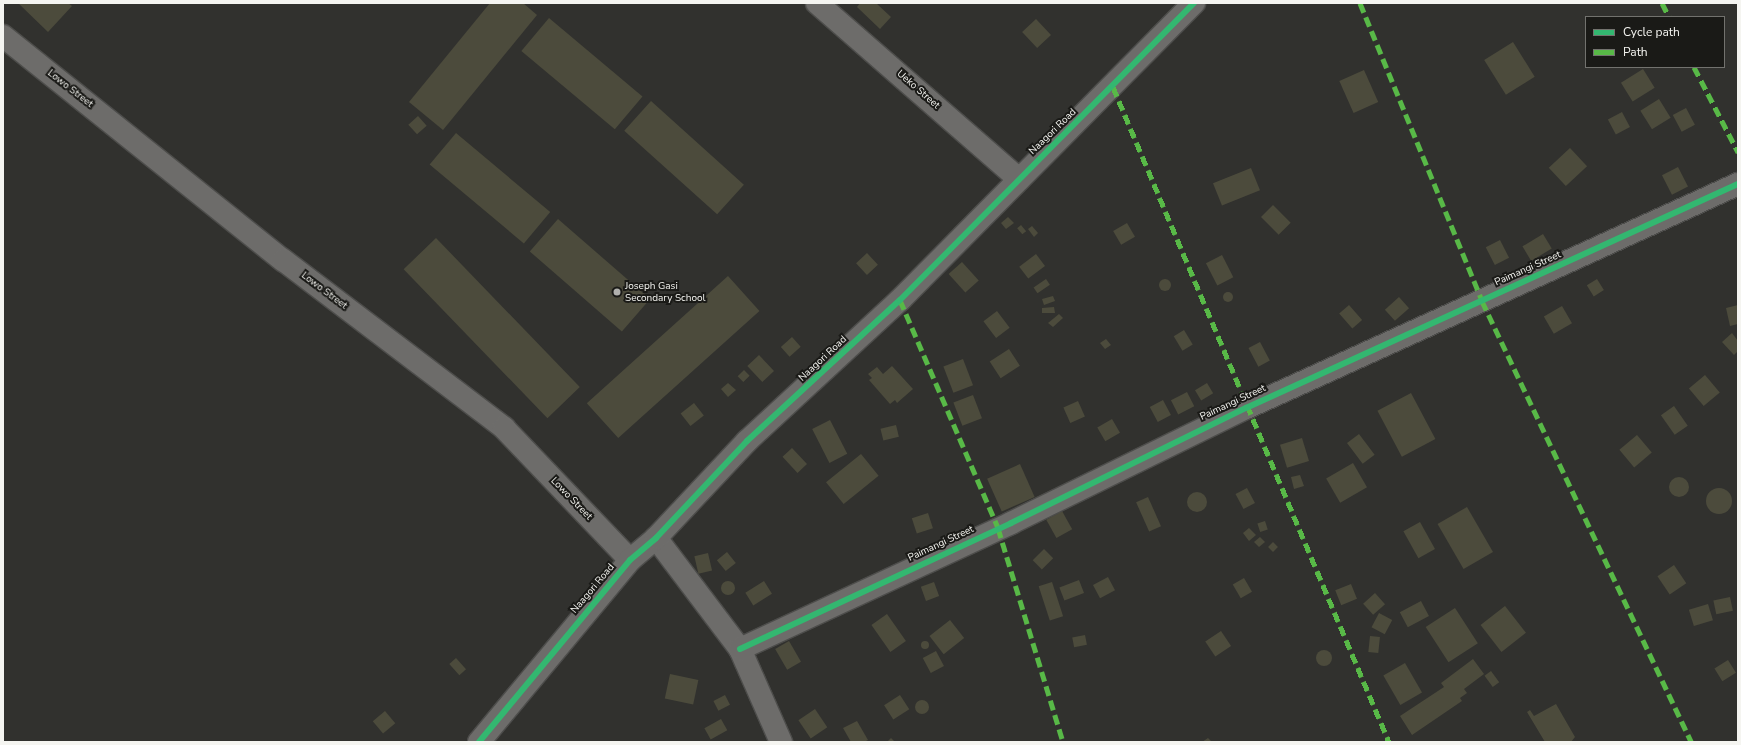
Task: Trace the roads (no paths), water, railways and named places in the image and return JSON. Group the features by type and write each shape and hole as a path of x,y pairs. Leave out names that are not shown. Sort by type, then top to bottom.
{"street":[{"name":"Ueko Street","path":"817,3 1019,179"},
{"name":"Naagori Road","path":"479,742 630,560 656,538 747,441 900,300 1019,179 1113,87 1194,3"},
{"name":"Lowo Street","path":"3,36 283,260 504,428 630,560"},
{"name":"Paimangi Street","path":"740,649 1011,523 1246,408 1738,184"},
{"path":"656,538 740,649 781,742"}],"place":[{"name":"Joseph Gasi Secondary School","path":"617,292"}]}
